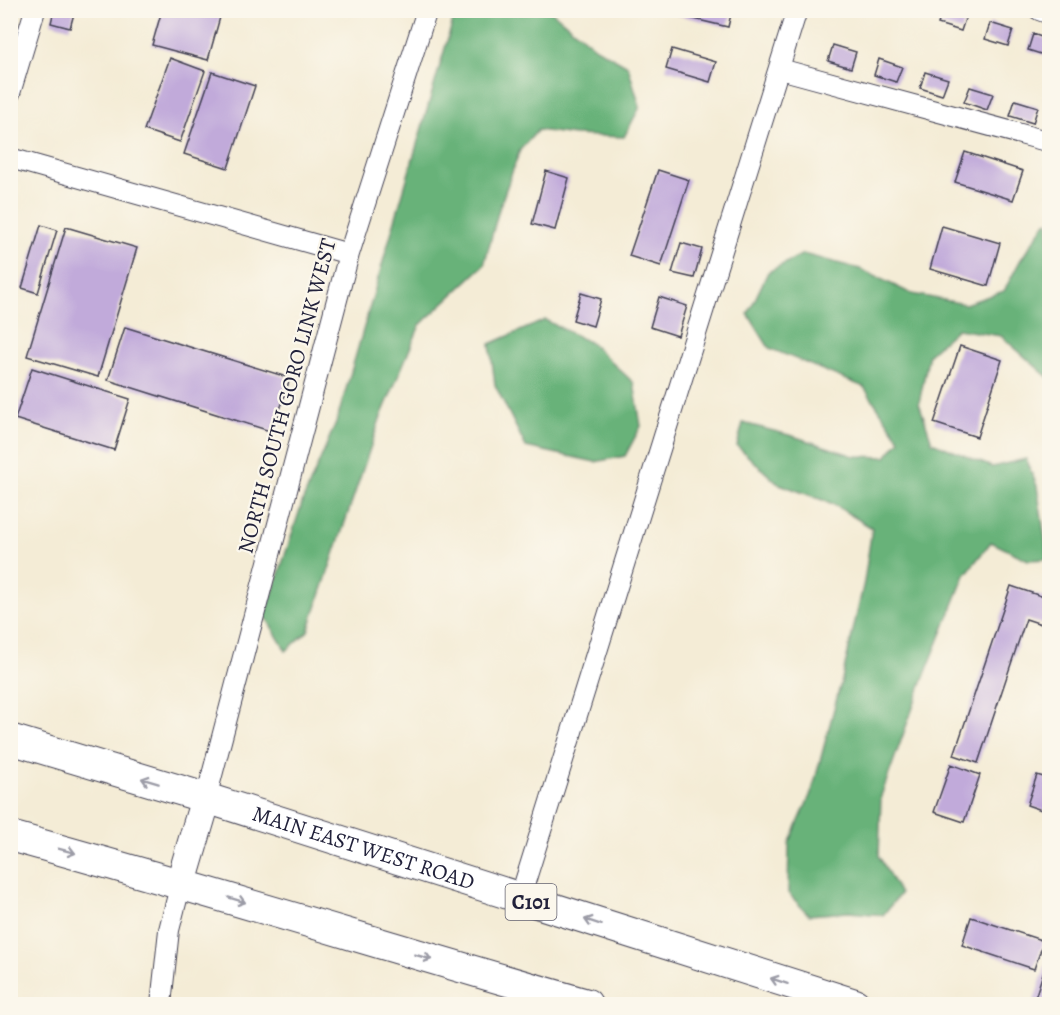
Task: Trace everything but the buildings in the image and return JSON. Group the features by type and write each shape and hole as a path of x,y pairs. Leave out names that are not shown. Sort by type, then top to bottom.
{"main road":[{"name":"MAIN EAST WEST ROAD","path":"10,739 206,798 855,1005"},
{"path":"181,883 206,798"},
{"path":"10,836 181,883 587,1005"}],"street":[{"path":"10,93 35,10"},
{"name":"NORTH SOUTH GORO LINK WEST","path":"206,798 349,254 427,10"},
{"path":"520,898 797,10"},
{"path":"1039,10 1050,14"},
{"path":"780,69 1050,142"},
{"path":"10,158 349,254"},
{"path":"161,1005 169,930 181,883"}],"green space":[{"path":"456,10 551,11 596,48 628,66 640,107 624,137 574,135 538,130 520,150 499,209 484,265 420,325 380,419 308,631 286,651 265,616 303,500 337,420"},
{"path":"1049,221 1049,378 1001,336 957,329 929,354 919,403 932,442 992,467 1026,459 1037,486 1048,559 1028,560 991,542 965,575 924,677 881,796 879,856 900,894 883,915 849,912 809,915 788,893 789,844 812,791 843,675 864,582 872,528 833,504 777,483 737,446 743,423 854,456 886,457 900,440 864,387 769,348 748,314 768,272 803,254 860,269 912,294 965,304 1004,291 1020,261 1046,222"},
{"path":"545,320 591,343 634,383 641,426 625,456 595,462 526,447 495,385 490,344"}]}
